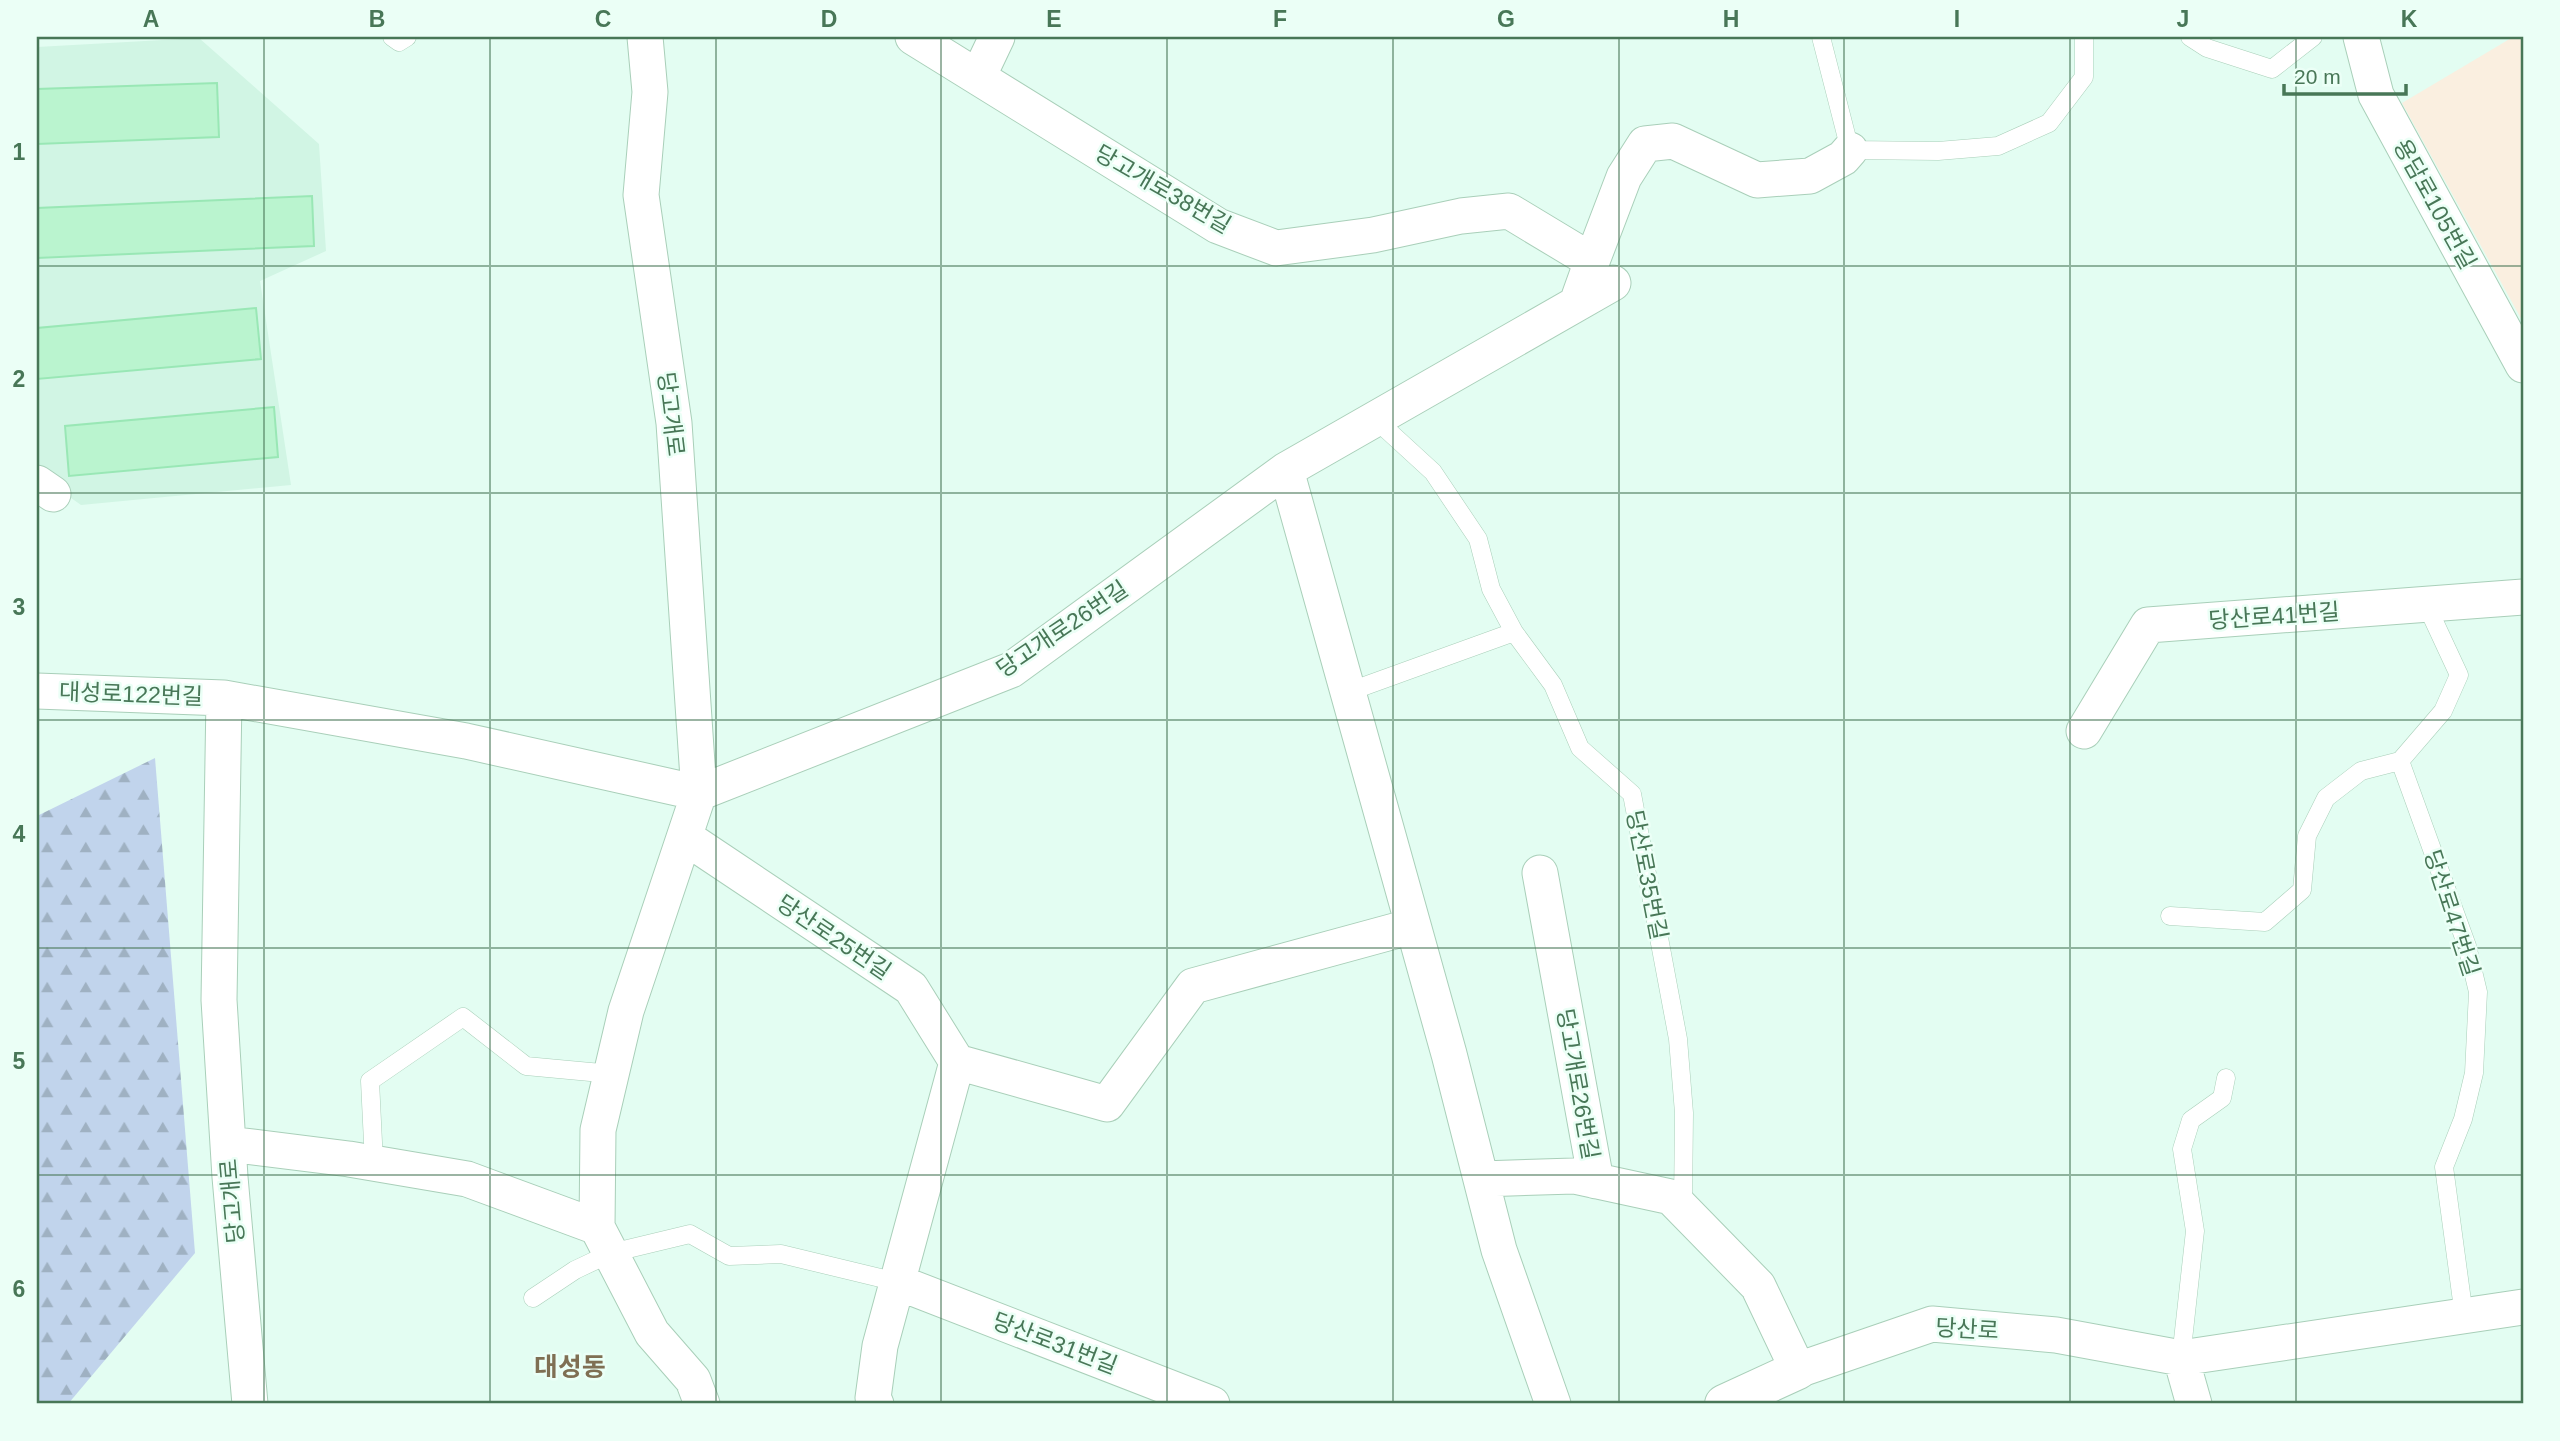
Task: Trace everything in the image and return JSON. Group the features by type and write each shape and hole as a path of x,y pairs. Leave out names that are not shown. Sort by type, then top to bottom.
{"street":[{"name":"당고개로","path":"645,37 650,92 641,194 674,423 699,793 626,1012 598,1130 604,1240 652,1333 693,1380 702,1404"},
{"name":"당고개로38번길","path":"913,37 1219,226 1276,248 1373,235 1461,216 1509,211 1603,272"},
{"path":"978,77 997,37"},
{"name":"용담로105번길","path":"2361,37 2376,96 2523,365"},
{"path":"1603,272 1624,177 1645,144 1673,141 1757,180 1810,176 1843,158 1850,150"},
{"name":"당고개로26번길","path":"699,793 1011,670 1286,470 1373,417 1577,303 1603,272"},
{"path":"1286,470 1413,926 1499,1250 1553,1404"},
{"name":"당산로41번길","path":"2084,731 2148,625 2523,597"},
{"name":"대성로122번길","path":"37,691 224,698"},
{"path":"228,1144 219,1000 224,698 466,741 699,793"},
{"name":"당산로25번길","path":"685,837 911,988 957,1062"},
{"name":"당고개로26번길","path":"1481,1179 1574,1176 1596,1181 1540,873"},
{"path":"876,1404 873,1398 880,1346 957,1062 1107,1104 1193,986 1413,926"},
{"name":"당고개로","path":"250,1404 228,1144 374,1163 467,1179 604,1240"},
{"path":"1596,1181 1677,1203 1758,1286 1798,1370"},
{"name":"당산로31번길","path":"897,1282 1212,1404"},
{"name":"당산로","path":"1724,1404 1798,1370 1932,1324 2056,1335 2181,1358 2523,1307"},
{"path":"2181,1358 2194,1404"}],"lane":[{"path":"393,37 400,41 407,37"},
{"path":"1821,37 1850,150 1938,151 1998,146 2049,123 2084,78 2084,37"},
{"path":"2190,37 2207,48 2272,69 2314,37"},
{"name":"당산로35번길","path":"1373,417 1433,472 1478,539 1491,589 1514,632 1553,684 1580,748 1632,794 1678,1039 1684,1113 1677,1203"},
{"path":"2170,916 2265,922 2302,890 2306,836 2326,798 2361,771 2400,761 2443,711 2459,675 2426,604"},
{"path":"1348,692 1514,632"},
{"name":"당산로47번길","path":"2400,761 2467,946 2478,992 2474,1073 2463,1119 2444,1167 2464,1316"},
{"path":"374,1163 370,1081 463,1017 526,1066 612,1074"},
{"path":"2181,1358 2195,1231 2182,1149 2191,1120 2222,1098 2226,1078"},
{"path":"533,1298 575,1270 604,1240 690,1234 729,1256 782,1254 897,1282"}],"shaded area":[{"path":"2513,37 2523,37 2523,322 2402,103"},
{"path":"199,38 319,144 326,251 260,281 291,485 81,505 37,474 37,47"}],"green space":[{"path":"155,758 195,1253 68,1404 37,1404 37,816"}],"building":[{"path":"217,83 219,137 37,144 37,89"},
{"path":"312,196 314,246 37,258 37,208"},
{"path":"256,308 261,359 37,379 37,328"},
{"path":"274,407 278,457 69,476 65,426"}],"district":[{"name":"대성동","path":"570,1367"}]}
